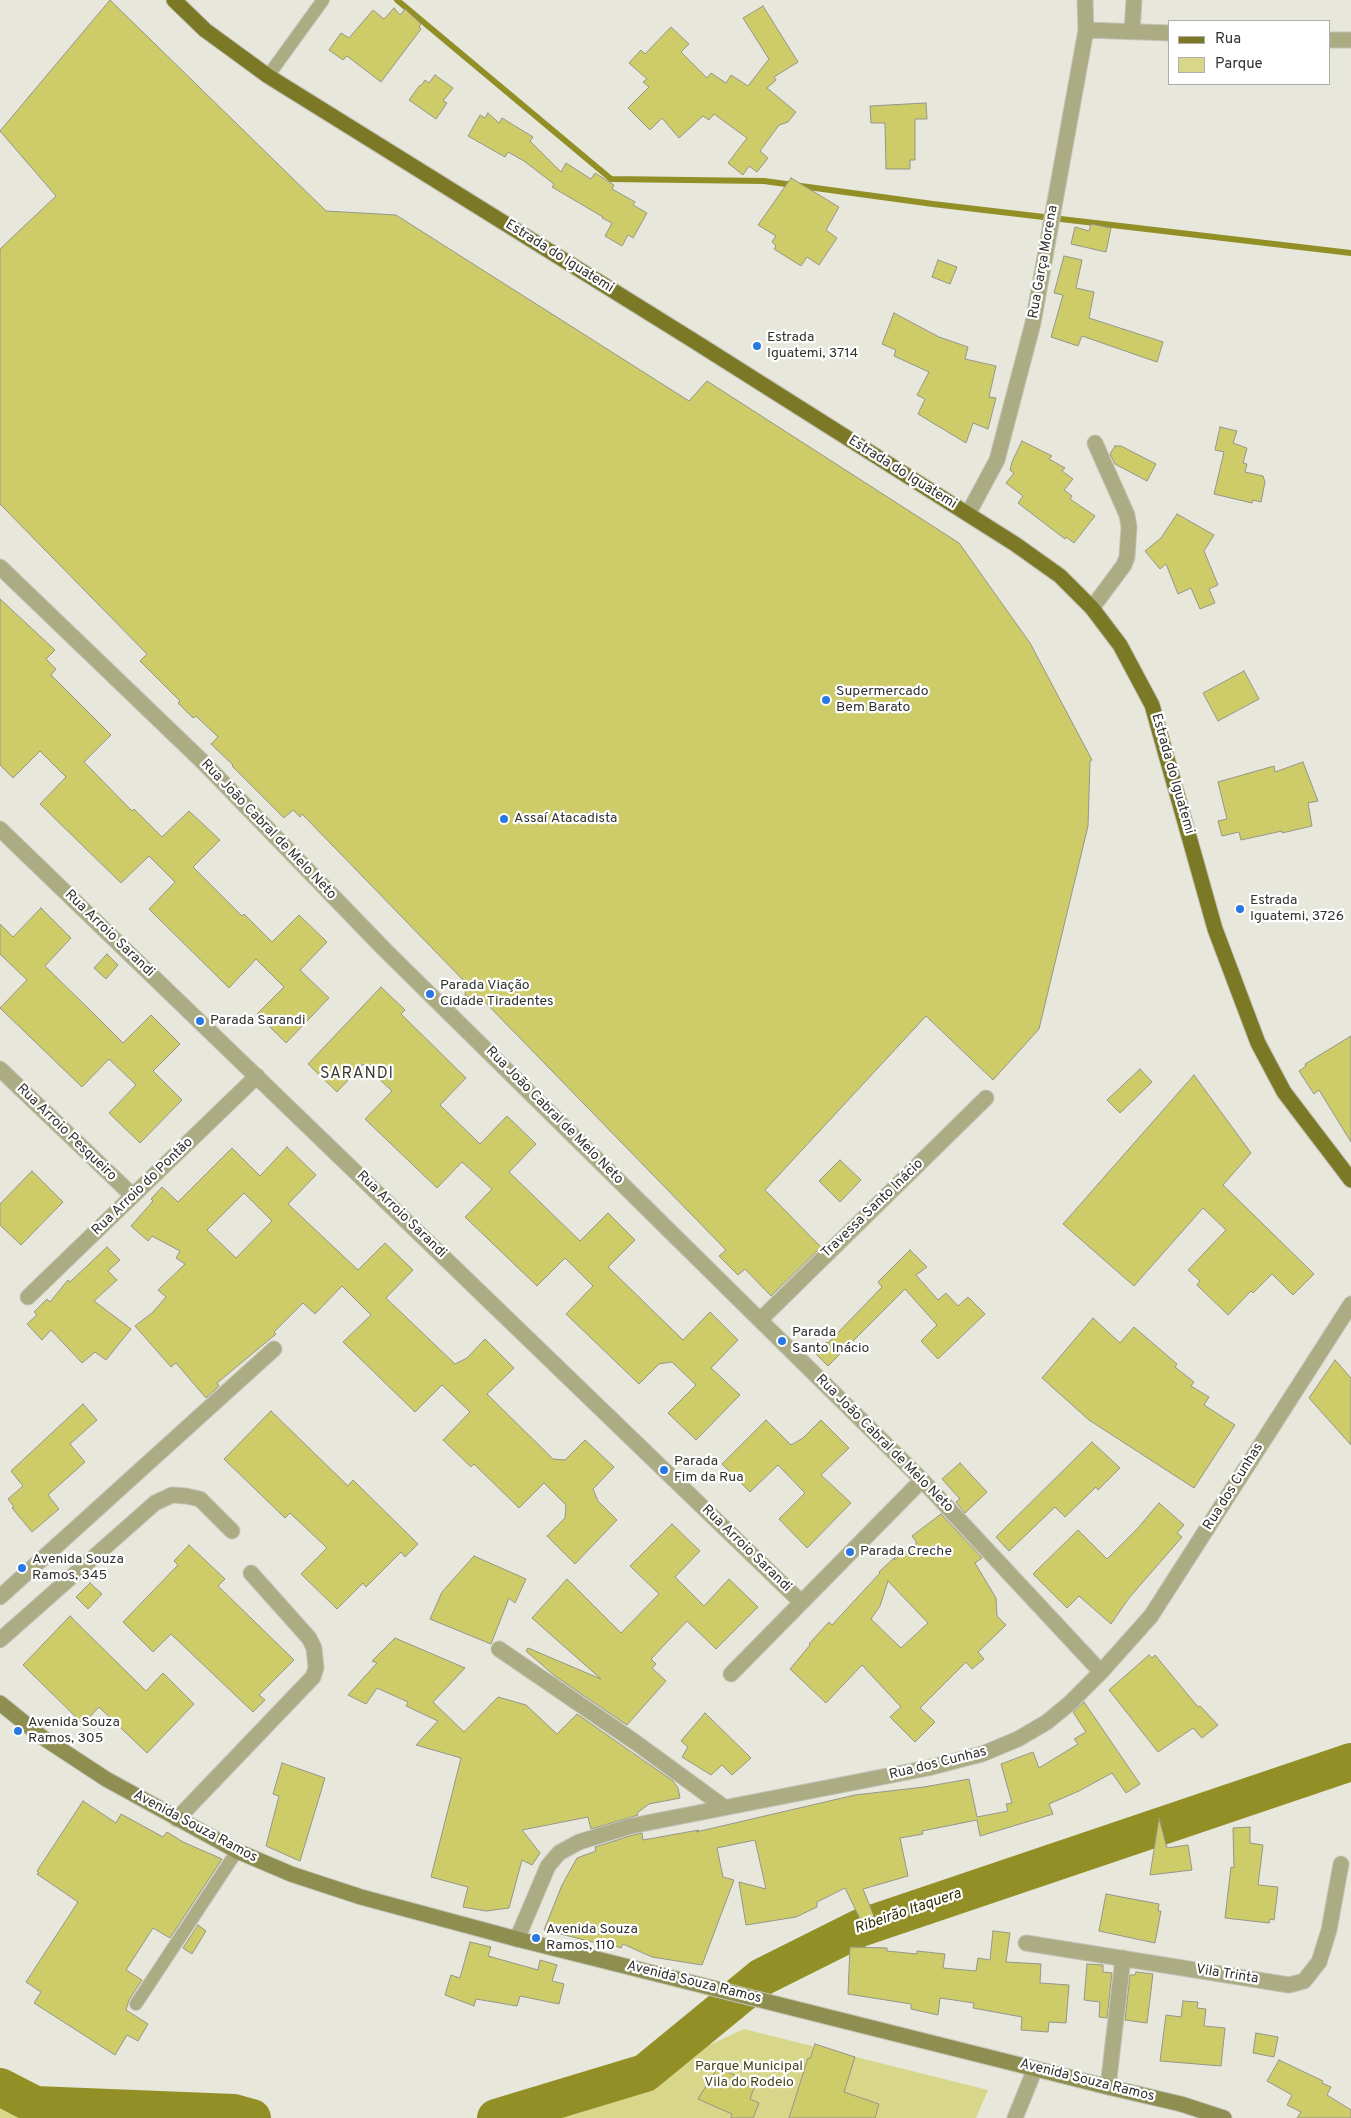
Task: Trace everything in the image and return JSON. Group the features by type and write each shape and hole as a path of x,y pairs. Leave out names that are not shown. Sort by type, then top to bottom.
{"main road":[{"name":"Estrada do Iguatemi","path":"174,0 205,30 268,76 968,514 1060,576 1092,608 1120,644 1152,705 1215,929 1258,1043 1284,1092 1351,1180"}],"street":[{"name":"Rua Garça Morena","path":"968,514 997,460 1034,323 1086,30 1085,0"},
{"path":"1132,32 1134,0"},
{"path":"1086,30 1168,33"},
{"path":"1331,40 1351,40"},
{"path":"1092,608 1124,565 1127,557 1129,527 1127,515 1095,443"},
{"name":"Rua João Cabral de Melo Neto","path":"0,568 204,763 385,950 922,1480 1101,1672"},
{"name":"Rua Arroio Sarandi","path":"0,829 801,1602"},
{"name":"Rua Arroio Pesqueiro","path":"0,1069 133,1196"},
{"name":"Rua Arroio do Pontão","path":"28,1297 257,1076"},
{"name":"Travessa Santo Inácio","path":"760,1320 986,1098"},
{"name":"Rua dos Cunhas","path":"517,1939 548,1866 568,1846 631,1826 876,1779 982,1754 1048,1722 1101,1672 1151,1616 1351,1304"},
{"path":"0,1597 274,1349"},
{"path":"731,1674 922,1480"},
{"path":"0,1640 154,1503 172,1495 200,1499 232,1531"},
{"path":"177,1820 312,1677 316,1668 314,1648 309,1638 251,1573"},
{"path":"499,1649 635,1742 724,1807"},
{"name":"Avenida Souza Ramos","path":"0,1704 42,1737 106,1780 177,1820 237,1851 291,1874 361,1898 517,1939 1181,2104 1224,2118"},
{"name":"Vila Trinta","path":"1026,1943 1289,1985 1304,1981 1319,1962 1324,1947 1340,1864"},
{"path":"1108,2087 1123,1958"},
{"path":"1015,2118 1035,2069"}],"lane":[{"path":"268,76 323,0"},
{"path":"136,2004 237,1851"}],"green space":[{"name":"Parque Municipal Vila do Rodeio","path":"744,2029 988,2090 976,2118 552,2118"},
{"path":"0,2106 6,2109 49,2118 0,2118"},
{"path":"177,2113 196,2118 134,2118"}],"building":[{"name":"Assaí Atacadista","path":"110,0 326,211 396,215 689,401 707,381 959,543 1030,643 1092,760 1090,761 1088,826 1039,1029 993,1080 926,1016 765,1190 821,1247 771,1296 745,1269 738,1275 719,1256 726,1250 481,998 465,996 466,983 302,814 300,817 293,810 284,818 232,766 211,744 218,737 196,716 193,718 178,703 180,701 140,661 147,654 0,504 0,249 56,196 0,131"},
{"path":"763,6 798,62 774,77 776,80 767,88 796,112 788,122 779,125 760,151 768,158 757,172 749,166 743,175 728,163 747,138 714,114 709,120 703,116 679,138 662,118 650,130 628,108 649,87 643,82 647,79 629,63 641,50 645,54 671,27 689,44 681,52 707,78 711,73 726,83 731,75 748,86 769,59 743,18"},
{"path":"394,8 400,15 405,9 421,24 419,26 421,29 381,82 347,56 343,60 329,50 341,33 349,38 373,10 384,19"},
{"path":"435,75 453,88 443,101 447,103 436,119 409,100 425,80 429,83"},
{"path":"926,103 927,119 915,119 915,160 910,160 910,169 886,169 885,123 871,123 870,106"},
{"path":"488,113 499,123 502,118 533,137 530,141 561,172 566,163 591,179 595,173 614,185 612,189 635,202 633,205 647,213 633,238 628,235 622,246 605,236 612,223 552,187 554,184 524,161 508,152 505,157 468,136 480,115 485,118"},
{"path":"791,178 839,207 826,230 837,238 819,265 807,257 801,266 774,249 776,246 772,242 776,236 758,225"},
{"path":"1091,224 1111,228 1106,252 1071,244 1075,227 1089,231"},
{"path":"1064,256 1082,260 1076,288 1094,292 1089,318 1163,342 1157,362 1082,336 1078,346 1051,337 1063,295 1054,293"},
{"path":"938,260 957,267 950,284 932,277"},
{"path":"894,313 939,337 968,347 965,359 996,366 989,397 996,398 988,429 973,423 966,443 918,414 925,399 917,395 929,372 894,356 896,350 882,344"},
{"path":"1220,427 1237,431 1233,443 1247,448 1243,463 1247,464 1245,472 1263,476 1265,482 1261,502 1253,500 1252,503 1214,494 1224,452 1215,450"},
{"path":"1022,441 1052,456 1049,459 1065,468 1062,471 1073,479 1064,490 1072,496 1070,499 1095,516 1074,543 1066,537 1065,539 1018,503 1023,496 1006,483 1014,473 1010,470 1012,462"},
{"path":"1115,446 1121,446 1156,464 1147,481 1115,464 1110,454"},
{"path":"1177,514 1214,535 1204,551 1218,585 1209,589 1215,603 1200,609 1191,588 1178,594 1166,564 1160,569 1145,551 1161,538"},
{"path":"0,599 55,650 46,659 56,669 51,675 111,735 84,762 132,811 134,809 162,837 189,811 220,840 193,867 242,916 244,914 272,942 299,915 327,942 300,970 329,998 286,1043 257,1014 284,987 256,959 229,988 149,909 175,882 149,856 121,883 40,804 66,777 40,751 13,778 0,765"},
{"path":"1244,671 1259,699 1218,721 1203,693"},
{"path":"1303,762 1318,801 1308,803 1312,826 1241,840 1239,832 1222,836 1218,821 1227,819 1218,782 1274,766 1275,772"},
{"path":"41,908 71,938 45,966 123,1043 151,1015 180,1044 153,1071 182,1100 140,1143 109,1113 136,1085 109,1059 82,1087 0,1008 27,980 0,954 0,924 13,937"},
{"path":"107,954 118,965 106,979 94,968"},
{"path":"381,987 405,1010 401,1014 466,1078 440,1105 480,1144 507,1116 536,1144 509,1172 580,1241 608,1213 635,1240 608,1267 683,1340 710,1312 738,1340 711,1368 740,1395 696,1440 668,1413 696,1385 672,1362 659,1364 639,1384 566,1314 593,1286 565,1258 537,1286 465,1217 492,1189 462,1162 437,1188 365,1119 392,1091 363,1064 337,1092 308,1064"},
{"path":"1351,1036 1351,1142 1319,1090 1314,1094 1299,1071 1306,1066 1305,1064"},
{"path":"1140,1069 1152,1082 1120,1113 1107,1100"},
{"path":"1194,1075 1251,1153 1223,1185 1314,1274 1293,1295 1272,1274 1253,1293 1251,1291 1228,1315 1197,1285 1200,1281 1188,1270 1226,1230 1203,1208 1134,1286 1063,1224"},
{"path":"287,1147 316,1175 288,1204 358,1270 385,1243 413,1270 386,1298 455,1364 467,1358 485,1339 514,1368 487,1394 553,1459 565,1460 585,1440 614,1467 593,1489 598,1501 617,1520 575,1564 547,1536 565,1518 566,1505 544,1483 519,1508 474,1464 471,1467 443,1440 470,1412 442,1385 415,1412 343,1342 371,1315 342,1286 315,1314 303,1303 274,1332 276,1334 217,1383 219,1386 206,1398 176,1363 171,1367 135,1326 152,1313 166,1297 158,1290 185,1264 176,1258 180,1251 152,1236 148,1241 131,1226 153,1201 151,1199 162,1187 178,1202 232,1148 260,1176","holes":["244,1193 272,1221 236,1258 207,1230"]},
{"path":"840,1160 861,1180 840,1202 819,1181"},
{"path":"32,1171 63,1202 21,1245 0,1225 0,1204"},
{"path":"107,1247 120,1260 108,1271 117,1280 94,1301 131,1329 106,1360 95,1352 82,1363 51,1330 42,1340 27,1324 37,1315 34,1312 47,1299 50,1302 68,1280 70,1282"},
{"path":"910,1250 927,1267 916,1275 938,1300 946,1293 958,1306 968,1297 985,1314 938,1359 921,1341 937,1325 905,1289 828,1366 815,1353 828,1343 882,1287 878,1282"},
{"path":"1093,1318 1120,1343 1134,1327 1177,1364 1175,1367 1194,1382 1191,1386 1209,1397 1204,1405 1235,1425 1194,1488 1089,1420 1042,1378"},
{"path":"1335,1360 1351,1378 1351,1445 1309,1398"},
{"path":"83,1404 97,1420 70,1444 85,1462 48,1495 59,1509 32,1532 12,1508 14,1507 8,1499 23,1486 11,1471"},
{"path":"271,1411 348,1486 353,1480 418,1544 405,1557 401,1552 366,1587 363,1583 337,1609 301,1574 327,1548 290,1513 285,1518 224,1459"},
{"path":"766,1420 791,1445 803,1438 821,1420 849,1448 821,1475 851,1503 807,1548 779,1519 805,1493 778,1465 750,1492 722,1464"},
{"path":"1092,1442 1120,1468 1098,1490 1096,1487 1065,1517 1055,1507 1009,1551 996,1537"},
{"path":"960,1463 987,1492 965,1513 956,1502 960,1499 942,1479"},
{"path":"1159,1503 1184,1525 1177,1533 1182,1537 1129,1598 1111,1624 1079,1596 1067,1608 1033,1574 1078,1530 1107,1559 1138,1528"},
{"path":"941,1514 982,1558 975,1563 996,1598 997,1616 1006,1625 978,1652 984,1659 972,1669 966,1662 920,1708 935,1722 915,1742 890,1717 901,1707 862,1665 826,1703 790,1669 829,1622 832,1625 879,1572 896,1556 894,1560 917,1543 912,1536","holes":["888,1581 928,1623 901,1648 871,1619 880,1606"]},
{"path":"672,1524 700,1551 675,1577 704,1606 729,1579 758,1607 716,1649 687,1621 651,1659 656,1664 652,1668 666,1681 627,1725 555,1676 526,1651 528,1648 601,1679 532,1618 567,1579 621,1633 659,1594 630,1566"},
{"path":"189,1545 225,1579 218,1586 294,1660 259,1695 265,1700 253,1712 171,1634 153,1652 123,1622 178,1565 174,1561"},
{"path":"474,1556 526,1579 515,1603 509,1598 491,1644 430,1619 442,1592"},
{"path":"90,1583 102,1594 88,1609 76,1597"},
{"path":"70,1616 146,1691 163,1673 194,1704 147,1753 99,1707 83,1724 23,1665"},
{"path":"395,1638 465,1668 433,1702 464,1732 498,1697 526,1705 557,1734 577,1714 673,1781 678,1788 680,1798 649,1804 637,1813 638,1815 591,1829 588,1817 522,1830 540,1853 532,1865 522,1860 509,1908 486,1911 463,1907 468,1887 431,1877 461,1758 416,1745 438,1721 406,1706 408,1702 377,1688 366,1704 348,1695 377,1663 372,1661"},
{"path":"1149,1655 1152,1658 1155,1655 1198,1707 1200,1706 1218,1725 1202,1738 1193,1728 1158,1752 1109,1690"},
{"path":"1084,1702 1140,1784 1126,1793 1112,1773 1079,1791 1049,1804 1053,1814 980,1836 977,1820 922,1831 923,1834 900,1838 908,1876 863,1889 878,1926 866,1931 845,1888 817,1902 817,1907 796,1917 746,1925 739,1882 766,1889 755,1840 717,1848 723,1877 734,1880 702,1965 652,1957 623,1944 621,1948 606,1942 605,1945 544,1930 562,1885 577,1858 596,1851 595,1847 633,1835 642,1833 643,1840 699,1830 696,1832 855,1795 924,1787 969,1779 977,1817 1008,1811 1006,1804 1012,1803 1001,1764 1033,1752 1039,1768 1078,1744 1074,1739 1086,1732 1073,1712"},
{"path":"705,1713 751,1758 732,1775 722,1765 711,1775 682,1757 688,1747 681,1741"},
{"path":"282,1763 325,1778 300,1861 266,1846 279,1796 273,1794"},
{"path":"83,1801 116,1823 121,1814 163,1837 167,1832 183,1842 222,1859 170,1938 153,1928 126,1970 142,1980 129,2000 126,2010 148,2024 138,2041 127,2035 115,2055 34,2003 41,1992 26,1982 78,1902 37,1874 39,1873 37,1871"},
{"path":"1159,1818 1167,1848 1188,1845 1192,1870 1150,1875"},
{"path":"1250,1827 1250,1843 1263,1845 1258,1885 1278,1887 1274,1920 1270,1919 1269,1923 1225,1918 1231,1867 1234,1868 1233,1828"},
{"path":"1106,1894 1159,1904 1158,1911 1161,1911 1155,1943 1099,1931"},
{"path":"198,1925 206,1931 192,1954 183,1948"},
{"path":"993,1931 1010,1933 1006,1962 1041,1964 1040,1983 1069,1985 1066,2023 1049,2022 1048,2032 1021,2030 1022,2017 973,2008 974,2003 940,1998 938,2015 911,2009 911,2004 848,1994 850,1947 887,1948 887,1951 917,1954 917,1951 945,1954 943,1968 976,1971 978,1958 990,1960"},
{"path":"470,1942 491,1947 488,1956 538,1970 540,1960 557,1965 552,1981 564,1984 559,2004 520,1996 517,2006 476,1999 474,2006 445,1995 451,1975 460,1978"},
{"path":"1087,1964 1103,1965 1103,1972 1112,1973 1107,2018 1099,2017 1100,2002 1084,2000"},
{"path":"1136,1972 1153,1974 1147,2023 1125,2020 1130,1975 1135,1975"},
{"path":"1183,2001 1198,2002 1197,2008 1206,2009 1204,2026 1225,2028 1221,2066 1160,2061 1166,2015 1181,2017"},
{"path":"1256,2033 1278,2037 1274,2057 1253,2053"},
{"path":"815,2044 855,2057 844,2092 879,2104 875,2118 789,2118 808,2058 810,2059"},
{"path":"1279,2060 1323,2081 1322,2083 1331,2087 1327,2095 1351,2110 1351,2118 1297,2118 1301,2112 1287,2105 1292,2095 1267,2081"},
{"path":"718,2067 755,2085 750,2099 759,2103 753,2118 731,2118 732,2114 698,2099"}],"waterway":[{"path":"397,0 611,179 764,181 933,204 1351,253"},
{"name":"Ribeirão Itaquera","path":"496,2118 645,2073 762,1977 860,1928 1351,1762"},
{"name":"Ribeirão Itaquera","path":"0,2087 35,2105 234,2113 252,2118"}],"place":[{"name":"Estrada Iguatemi, 3714","path":"757,346"},
{"name":"Supermercado Bem Barato","path":"826,700"},
{"name":"Assaí Atacadista","path":"504,819"},
{"name":"Estrada Iguatemi, 3726","path":"1240,909"},
{"name":"Parada Viação Cidade Tiradentes","path":"430,994"},
{"name":"Parada Sarandi","path":"200,1021"},
{"name":"Parada Santo Inácio","path":"782,1341"},
{"name":"Parada Fim da Rua","path":"664,1470"},
{"name":"Parada Creche","path":"850,1552"},
{"name":"Avenida Souza Ramos, 345","path":"22,1568"},
{"name":"Avenida Souza Ramos, 305","path":"18,1731"},
{"name":"Avenida Souza Ramos, 110","path":"536,1938"}],"district":[{"name":"SARANDI","path":"357,1075"}]}
